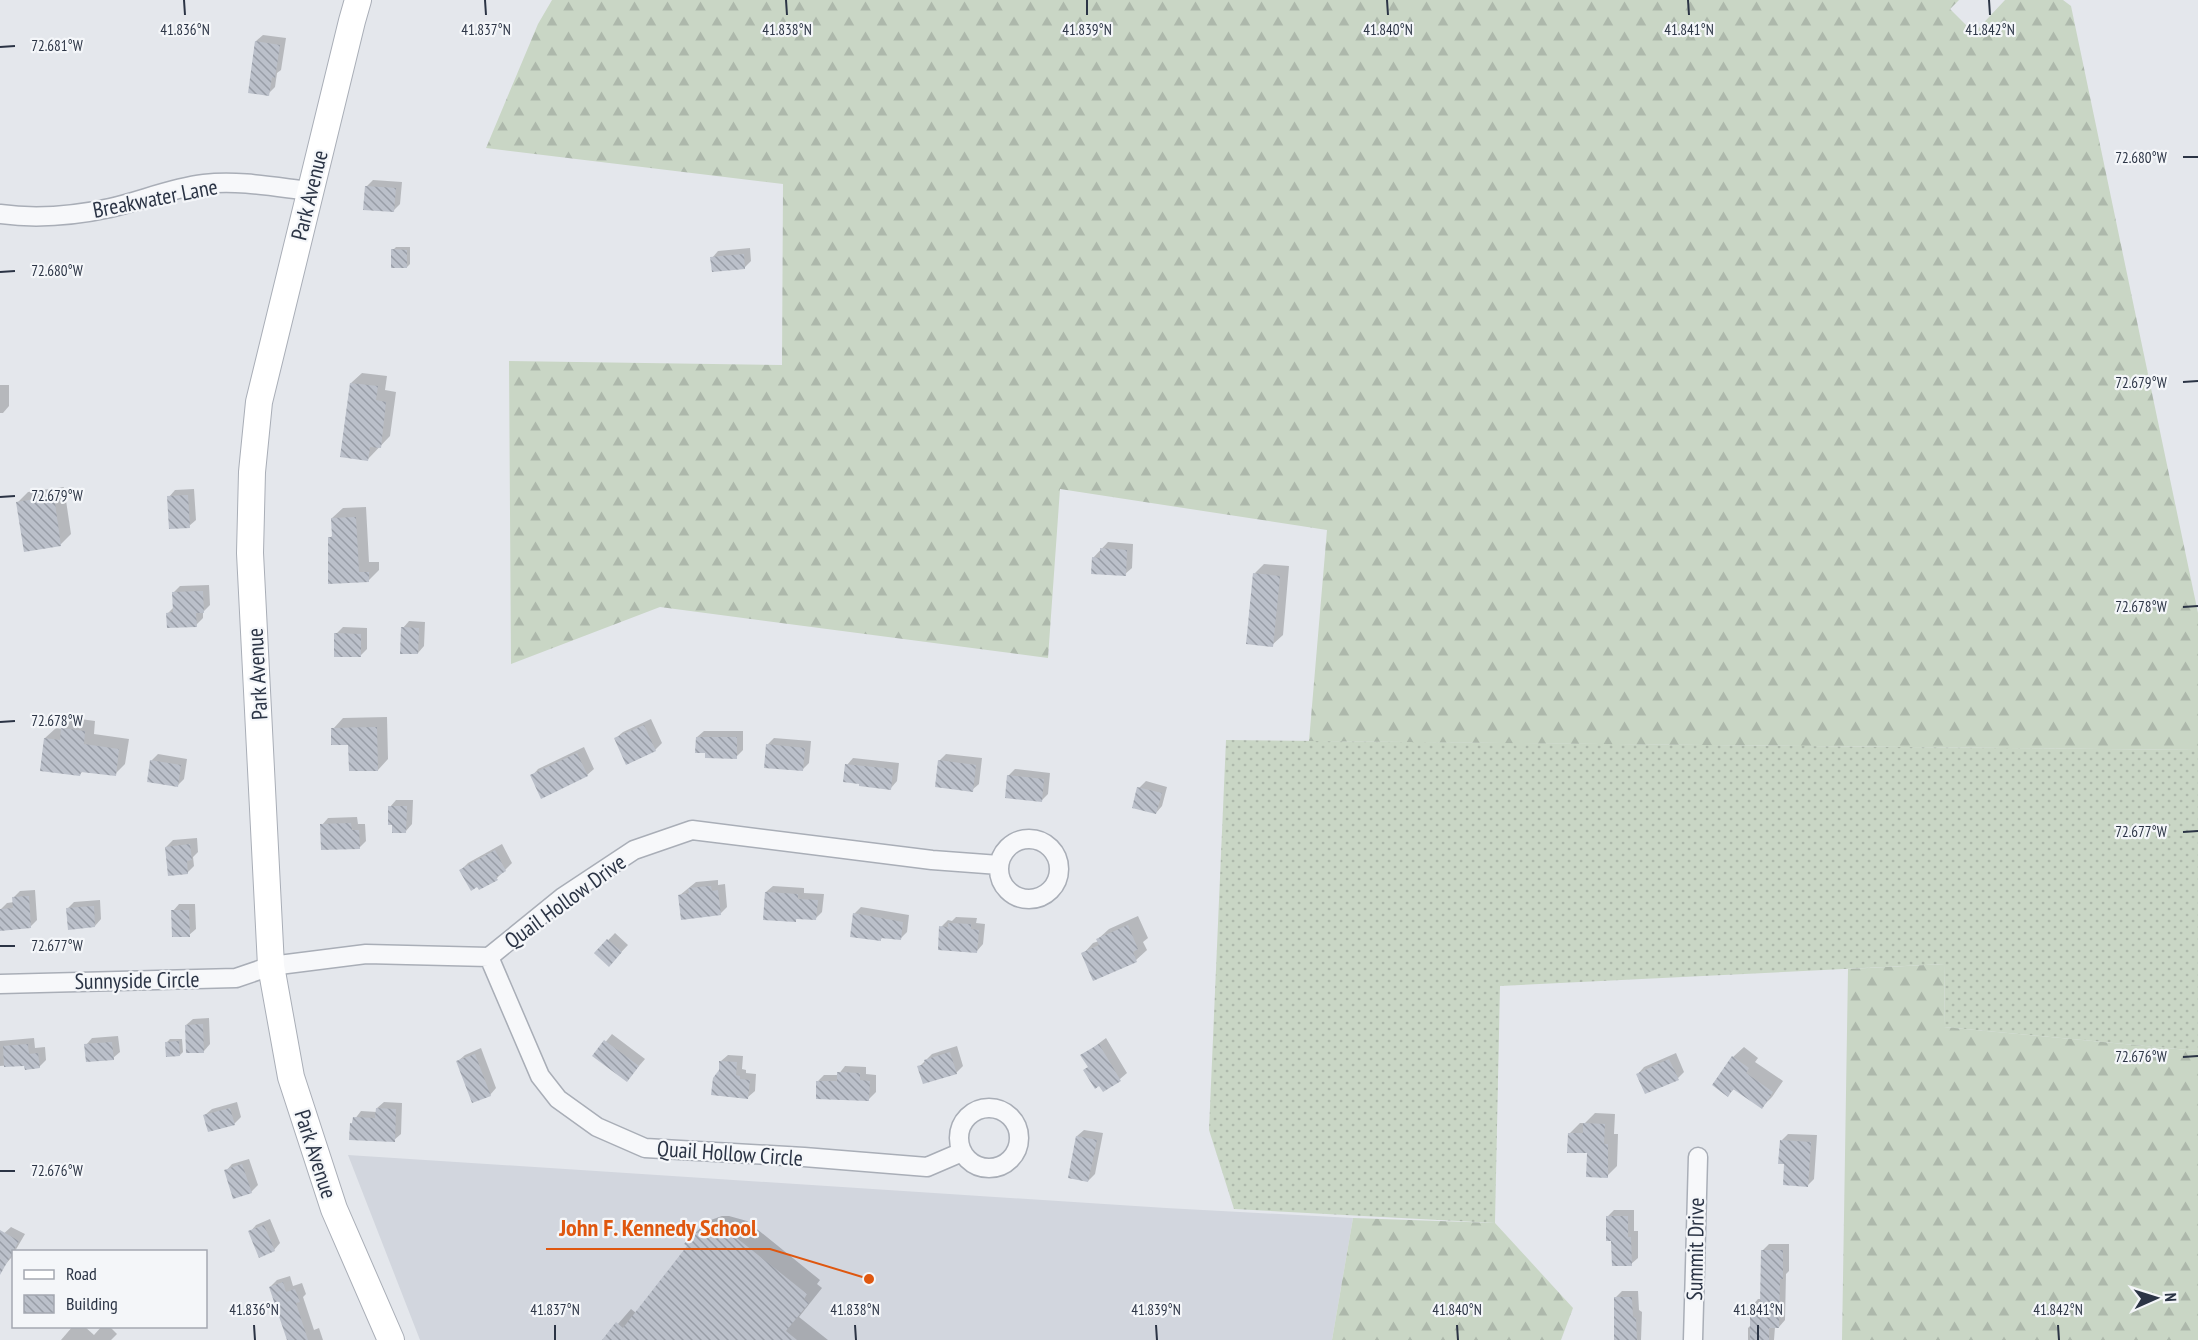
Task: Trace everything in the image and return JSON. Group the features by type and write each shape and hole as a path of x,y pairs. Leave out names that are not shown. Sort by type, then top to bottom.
{"main road":[{"name":"Park Avenue","path":"358,0 309,191 259,402 252,472 250,553 271,966 291,1077 334,1209 391,1340"}],"street":[{"name":"Breakwater Lane","path":"0,214 58,217 111,208 157,194 205,184 249,183 309,191"},
{"name":"Quail Hollow Drive","path":"271,966 366,954 489,957 562,897 634,850 692,830 932,860 999,865"},
{"name":"Quail Hollow Circle","path":"489,957 540,1076 552,1092 558,1099 597,1127 645,1148 927,1167 962,1152"},
{"name":"Sunnyside Circle","path":"0,984 236,978 271,966"},
{"name":"Summit Drive","path":"1693,1340 1698,1157"}],"shaded area":[{"path":"348,1155 1353,1218 1332,1340 420,1340"}],"green space":[{"path":"552,0 1959,0 1950,9 1974,33 2005,0 2063,0 2071,6 2198,613 2198,750 1309,741 1327,530 1060,489 1048,658 660,607 511,664 509,361 782,365 783,184 486,148 538,24"},
{"path":"1226,740 2198,750 2198,1051 1944,1027 1945,964 1500,986 1495,1223 1234,1209 1209,1130"},
{"path":"1945,964 1944,1027 2198,1051 2198,1340 1842,1340 1848,969"},
{"path":"1353,1218 1495,1223 1573,1308 1561,1340 1332,1340"}],"building":[{"path":"255,41 280,45 275,78 272,77 269,96 248,93"},
{"path":"365,186 396,188 394,212 363,210"},
{"path":"391,249 407,250 407,268 391,268"},
{"path":"744,254 745,269 712,272 710,257"},
{"path":"350,383 378,386 376,400 386,402 381,448 370,447 368,461 340,457"},
{"path":"188,495 190,528 169,529 167,496"},
{"path":"54,496 61,546 24,552 16,502"},
{"path":"356,517 359,572 369,572 369,582 328,584 328,537 332,537 331,518"},
{"path":"1100,548 1127,550 1126,576 1091,574 1092,557 1100,558"},
{"path":"1253,573 1280,576 1273,647 1246,644"},
{"path":"203,591 204,613 196,613 197,627 167,628 166,613 173,612 172,592"},
{"path":"401,627 419,628 418,654 400,654"},
{"path":"334,633 361,634 361,657 334,657"},
{"path":"644,725 656,751 626,765 614,738"},
{"path":"377,727 378,771 349,771 348,745 331,745 331,728"},
{"path":"61,728 85,731 84,744 119,749 116,776 81,772 80,776 40,771 44,738 60,740"},
{"path":"696,737 737,737 737,759 705,758 705,753 695,753"},
{"path":"766,744 805,748 803,771 764,768"},
{"path":"577,753 588,776 541,799 530,775"},
{"path":"150,760 181,765 178,787 147,782"},
{"path":"938,760 976,765 973,792 935,787"},
{"path":"845,764 893,769 891,790 843,782"},
{"path":"1007,775 1044,779 1042,802 1005,798"},
{"path":"1137,787 1162,793 1156,814 1132,808"},
{"path":"388,806 407,806 406,833 392,833 392,825 388,825"},
{"path":"351,823 352,830 359,830 360,849 321,850 320,824"},
{"path":"190,844 192,860 187,861 188,874 168,876 165,847"},
{"path":"495,850 506,871 496,877 498,880 479,890 477,887 471,891 459,870"},
{"path":"711,886 712,891 718,890 721,915 681,920 678,895 689,893 688,888"},
{"path":"765,892 798,894 798,899 818,900 816,920 796,919 796,922 763,920"},
{"path":"29,896 31,928 0,931 0,909 13,908 12,897"},
{"path":"94,906 95,927 68,930 66,908"},
{"path":"171,910 189,910 190,937 172,937"},
{"path":"853,913 903,922 901,940 881,938 881,941 850,937"},
{"path":"948,923 971,924 971,929 979,930 977,953 938,950 939,926 948,927"},
{"path":"1128,925 1138,949 1133,952 1137,962 1093,981 1081,953 1099,945 1096,939"},
{"path":"607,939 622,952 609,967 594,953"},
{"path":"203,1024 204,1053 186,1053 185,1025"},
{"path":"604,1040 639,1066 627,1082 592,1056"},
{"path":"179,1041 180,1056 166,1057 165,1042"},
{"path":"112,1042 114,1060 86,1062 84,1044"},
{"path":"28,1044 29,1054 38,1053 40,1068 25,1070 24,1066 4,1067 3,1046"},
{"path":"1099,1044 1121,1081 1103,1092 1099,1086 1095,1089 1083,1070 1088,1067 1080,1055"},
{"path":"950,1052 957,1074 923,1084 917,1066 925,1064 924,1060"},
{"path":"475,1054 491,1096 472,1103 456,1061"},
{"path":"1732,1056 1749,1068 1746,1073 1773,1092 1762,1109 1733,1089 1728,1097 1712,1085"},
{"path":"1669,1059 1679,1080 1645,1094 1636,1074"},
{"path":"719,1061 737,1062 736,1075 740,1076 740,1079 750,1080 748,1099 711,1095 713,1078 719,1070"},
{"path":"837,1072 860,1073 860,1080 870,1081 869,1101 816,1099 816,1081 837,1081"},
{"path":"230,1108 235,1125 208,1132 203,1115"},
{"path":"376,1108 396,1109 395,1142 349,1140 350,1123 353,1117 375,1118"},
{"path":"1583,1123 1605,1124 1604,1144 1608,1144 1608,1178 1586,1177 1587,1153 1567,1153 1568,1133 1583,1133"},
{"path":"1076,1136 1097,1140 1088,1182 1068,1178"},
{"path":"1780,1140 1811,1142 1808,1187 1783,1185 1784,1164 1778,1164"},
{"path":"242,1164 252,1193 233,1199 224,1170"},
{"path":"1606,1216 1628,1216 1632,1266 1612,1266 1611,1241 1606,1241"},
{"path":"264,1225 275,1251 259,1258 248,1231"},
{"path":"714,1229 733,1235 807,1294 804,1299 809,1303 786,1331 797,1340 602,1340 616,1322 623,1328 687,1246 684,1244 692,1234"},
{"path":"0,1230 19,1241 0,1275"},
{"path":"1761,1250 1783,1250 1779,1328 1769,1328 1769,1340 1750,1340 1750,1305 1760,1305"},
{"path":"283,1282 286,1292 295,1289 300,1302 296,1303 308,1340 287,1340 269,1287"},
{"path":"1614,1297 1632,1297 1637,1340 1614,1340"}],"place":[{"name":"John F. Kennedy School","path":"869,1279"}]}
